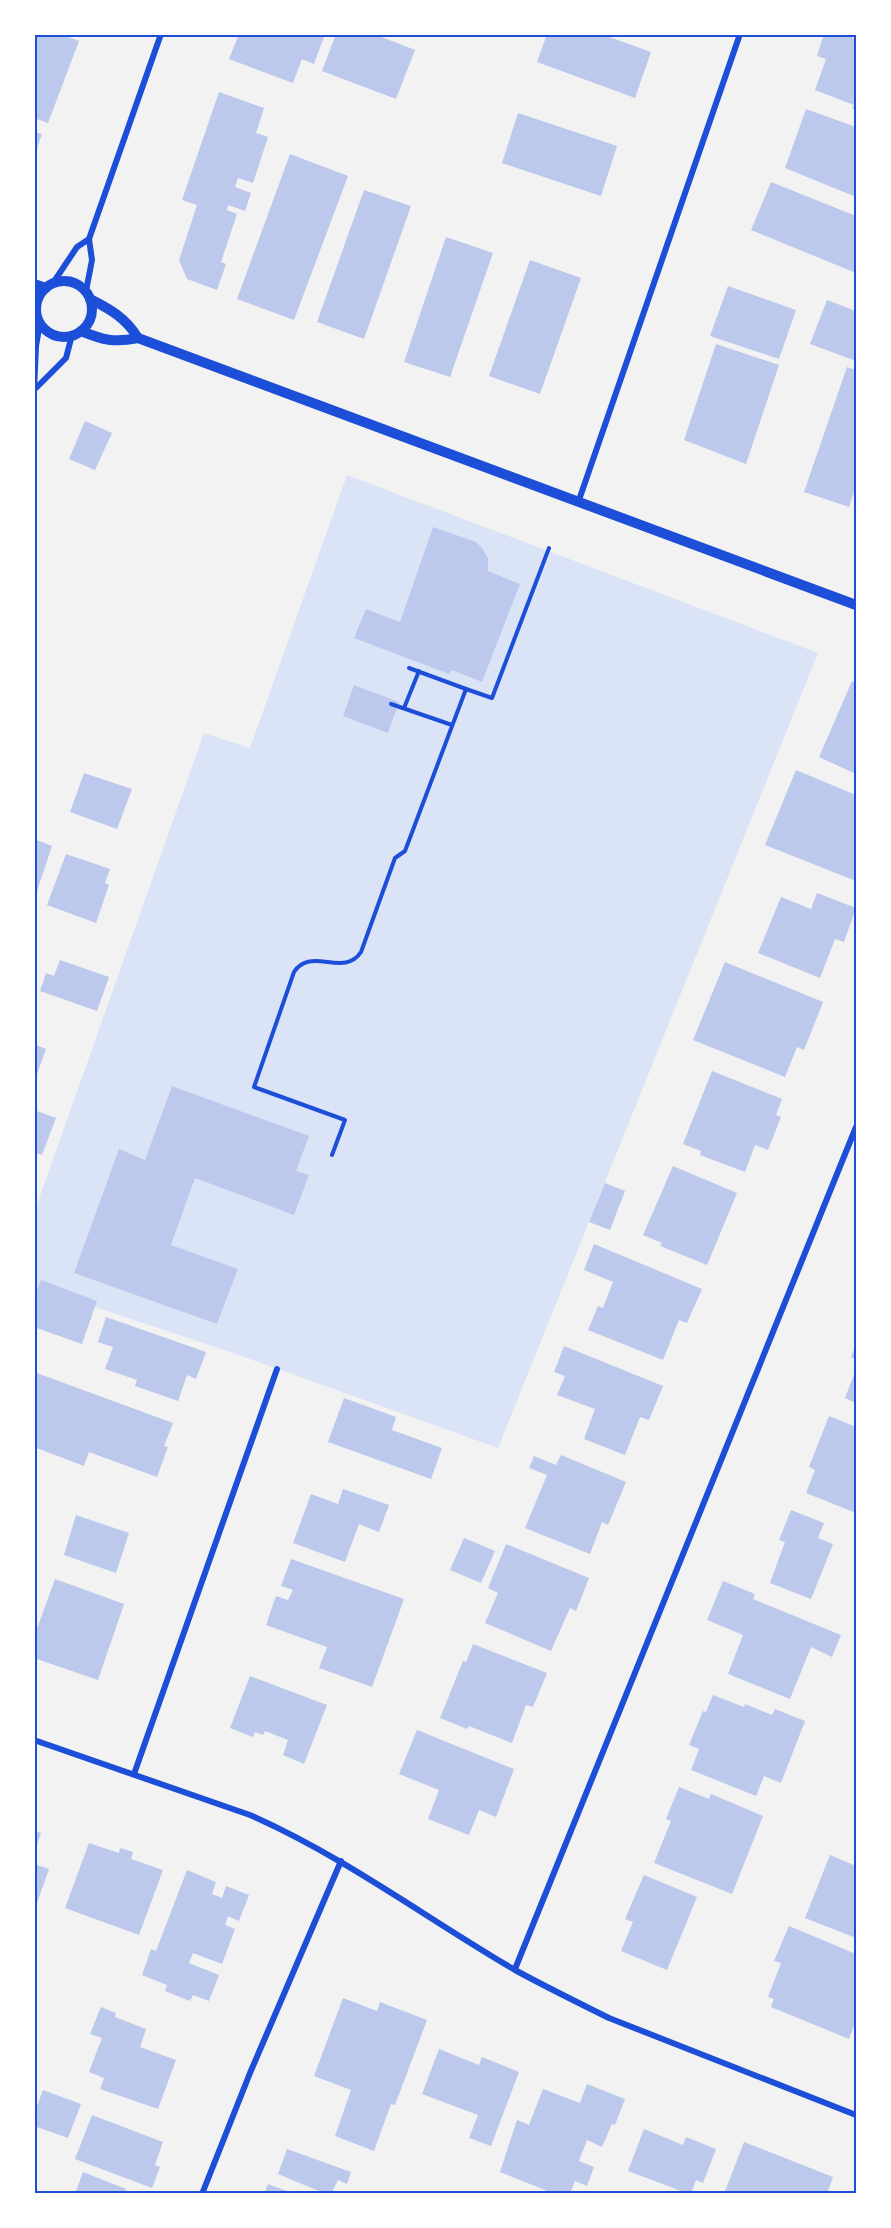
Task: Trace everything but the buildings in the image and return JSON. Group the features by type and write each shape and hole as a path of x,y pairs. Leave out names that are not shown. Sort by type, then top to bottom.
{"street":[{"path":"35,389 66,358 76,333 91,316 88,295 92,260 89,239 160,34"},
{"path":"579,500 740,34"},
{"path":"35,389 37,304 40,295 50,286 77,247 89,239"},
{"path":"34,284 50,286 71,281 79,285 88,295 116,312 130,325 138,338"},
{"path":"37,316 46,330 63,337 76,333 120,342 138,338 579,500 856,605"},
{"path":"515,1970 856,1127"},
{"path":"134,1774 277,1369"},
{"path":"34,1740 250,1815 285,1830 341,1861 515,1970 609,2018 856,2115"},
{"path":"202,2193 254,2062 341,1861"}],"path":[{"path":"409,668 492,698 549,548"},
{"path":"404,708 418,671"},
{"path":"332,1155 345,1120 254,1087 297,966 302,962 313,960 346,963 353,961 361,952 395,858 405,851 466,689"},
{"path":"391,704 452,725"}],"shaded area":[{"path":"347,475 818,653 498,1448 233,1353 35,1287 35,1210 204,733 250,748"}]}
